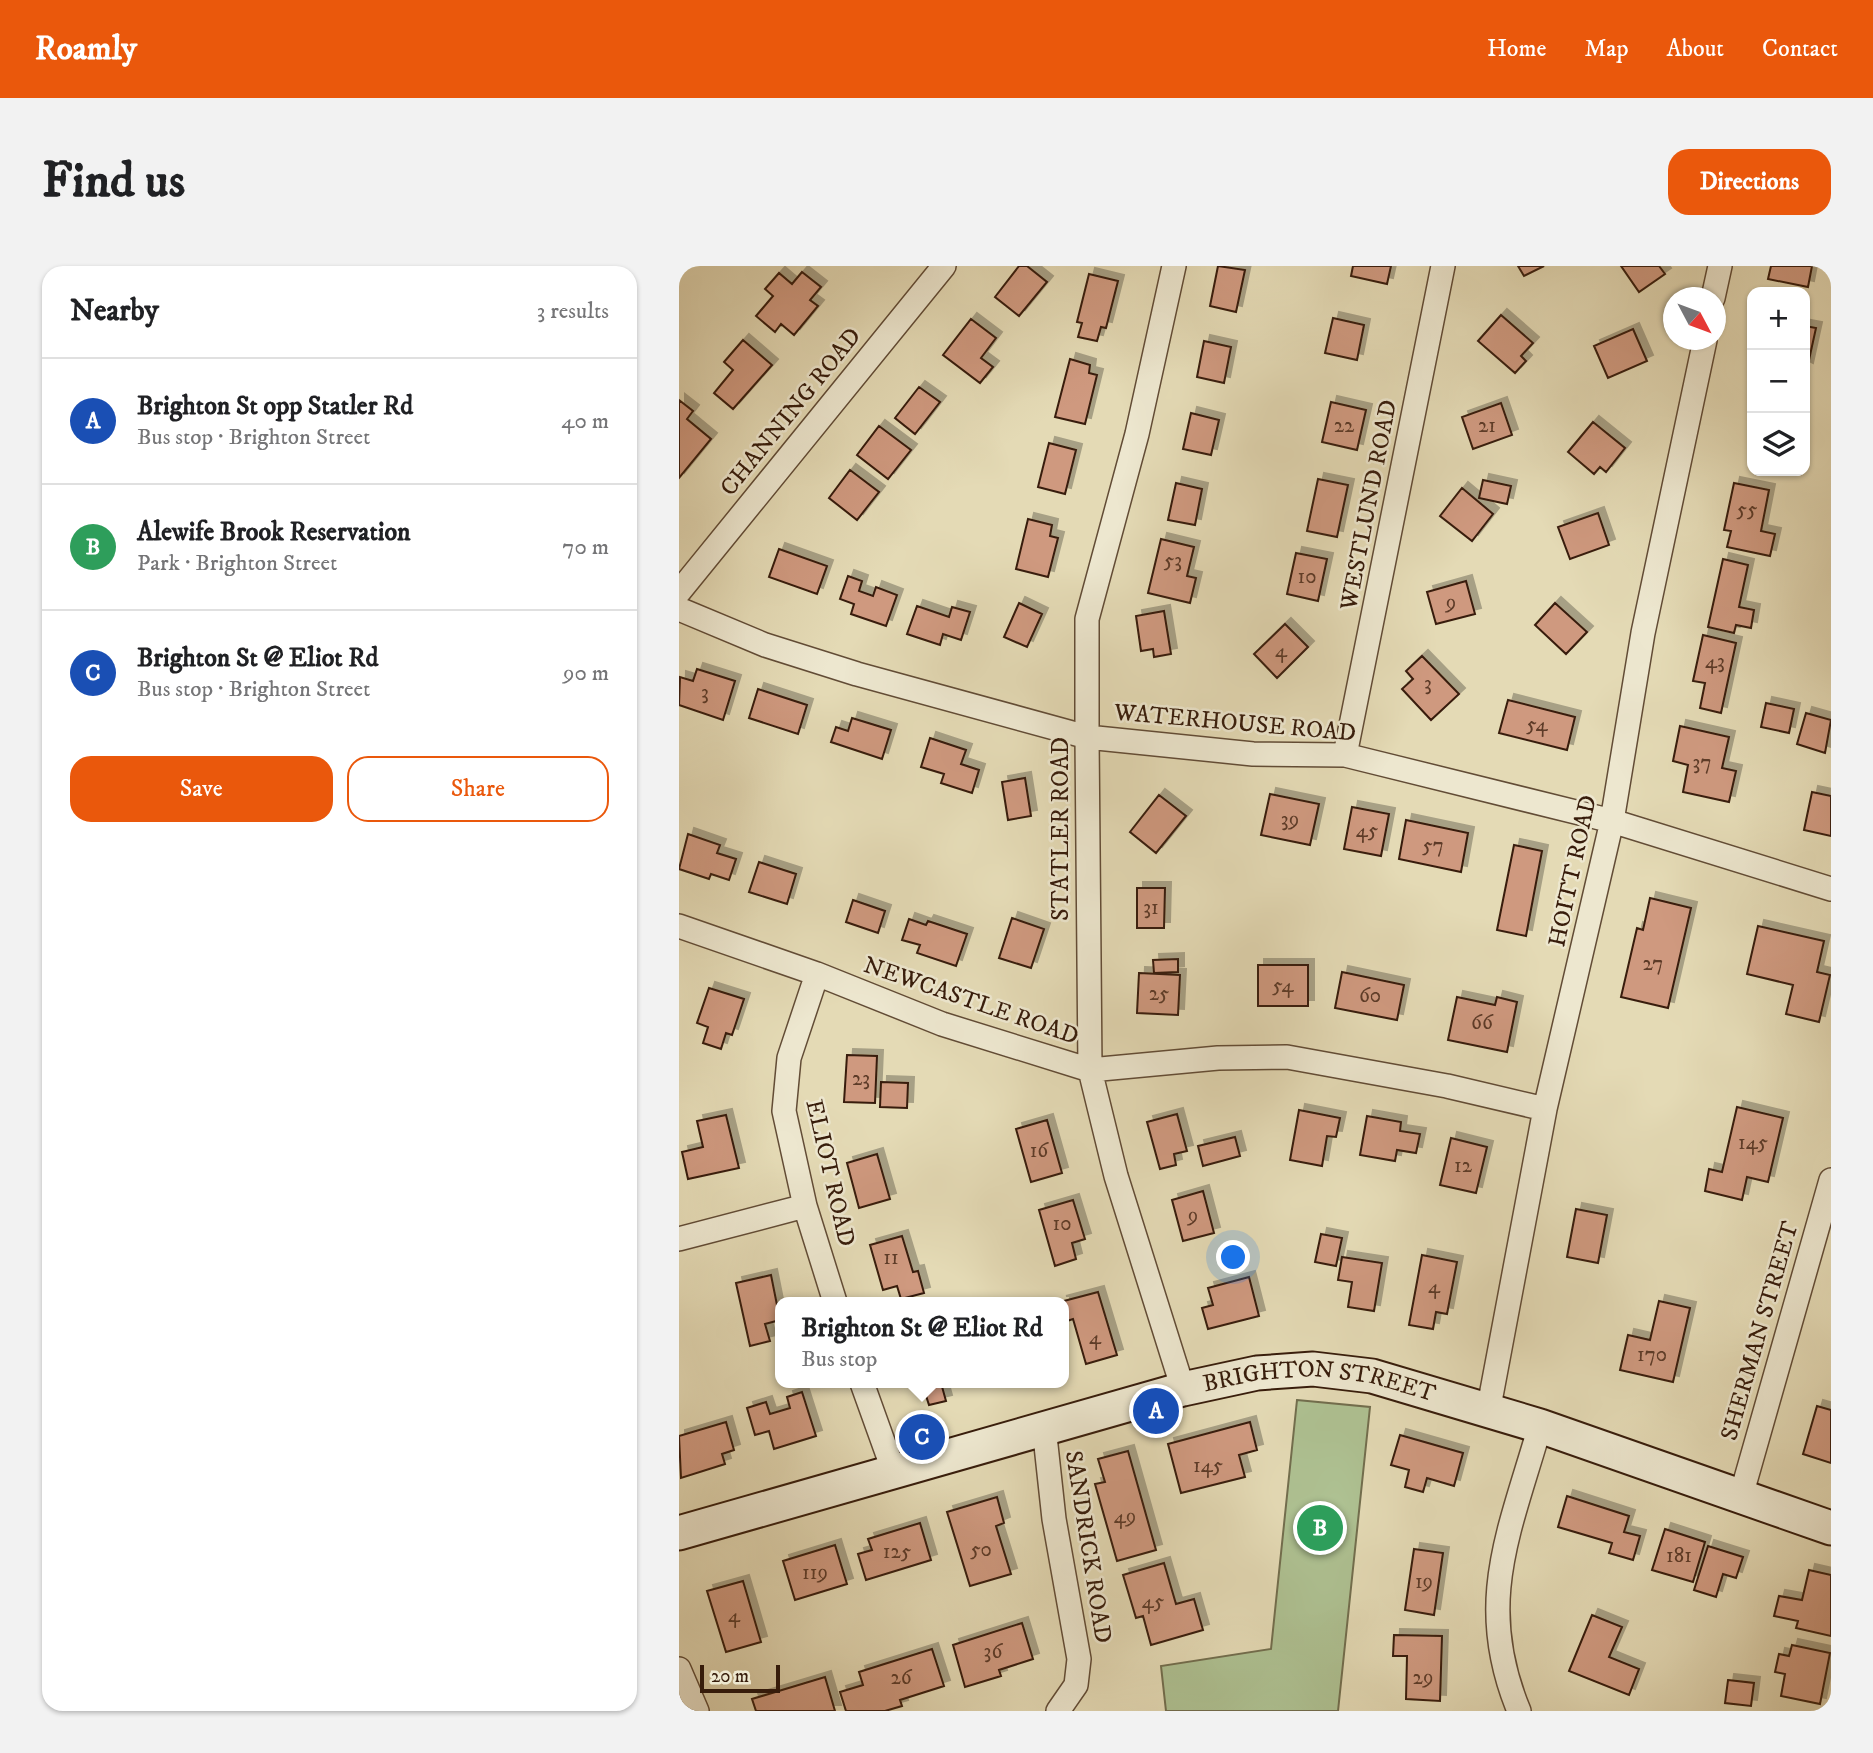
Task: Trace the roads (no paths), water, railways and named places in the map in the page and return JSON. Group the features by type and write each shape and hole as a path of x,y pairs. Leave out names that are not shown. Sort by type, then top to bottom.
{"main road":[{"name":"BRIGHTON STREET","path":"679,1533 1182,1389 1257,1373 1313,1369 1372,1376 1540,1426 1831,1528"}],"street":[{"name":"CHANNING ROAD","path":"679,592 944,266"},
{"name":"STATLER ROAD","path":"1174,266 1137,434 1087,620 1087,737 1090,1069 1116,1176 1182,1389"},
{"name":"WESTLUND ROAD","path":"1345,755 1443,266"},
{"path":"1715,287 1720,266"},
{"name":"HOITT ROAD","path":"1488,1412 1545,1109 1612,821 1643,633 1703,350"},
{"name":"WATERHOUSE ROAD","path":"679,609 765,645 856,674 1087,737 1253,754 1345,755 1612,821 1831,890"},
{"name":"NEWCASTLE ROAD","path":"679,926 817,974 942,1024 1090,1069 1218,1058 1287,1057 1447,1086 1545,1109"},
{"name":"ELIOT ROAD","path":"817,974 789,1058 784,1111 805,1206 833,1297"},
{"name":"SHERMAN STREET","path":"1741,1496 1831,1180"},
{"path":"679,1239 805,1206"},
{"path":"864,1388 894,1472"},
{"path":"1519,1711 1501,1659 1496,1613 1499,1580 1540,1426"},
{"name":"SANDRICK ROAD","path":"1044,1427 1054,1520 1079,1659 1076,1685 1058,1711"},
{"path":"679,1669 697,1711"}],"place":[{"name":"Brighton St opp Statler Rd","path":"1156,1411"},
{"name":"Brighton St @ Eliot Rd","path":"922,1437"},
{"name":"Alewife Brook Reservation","path":"1320,1528"}]}
